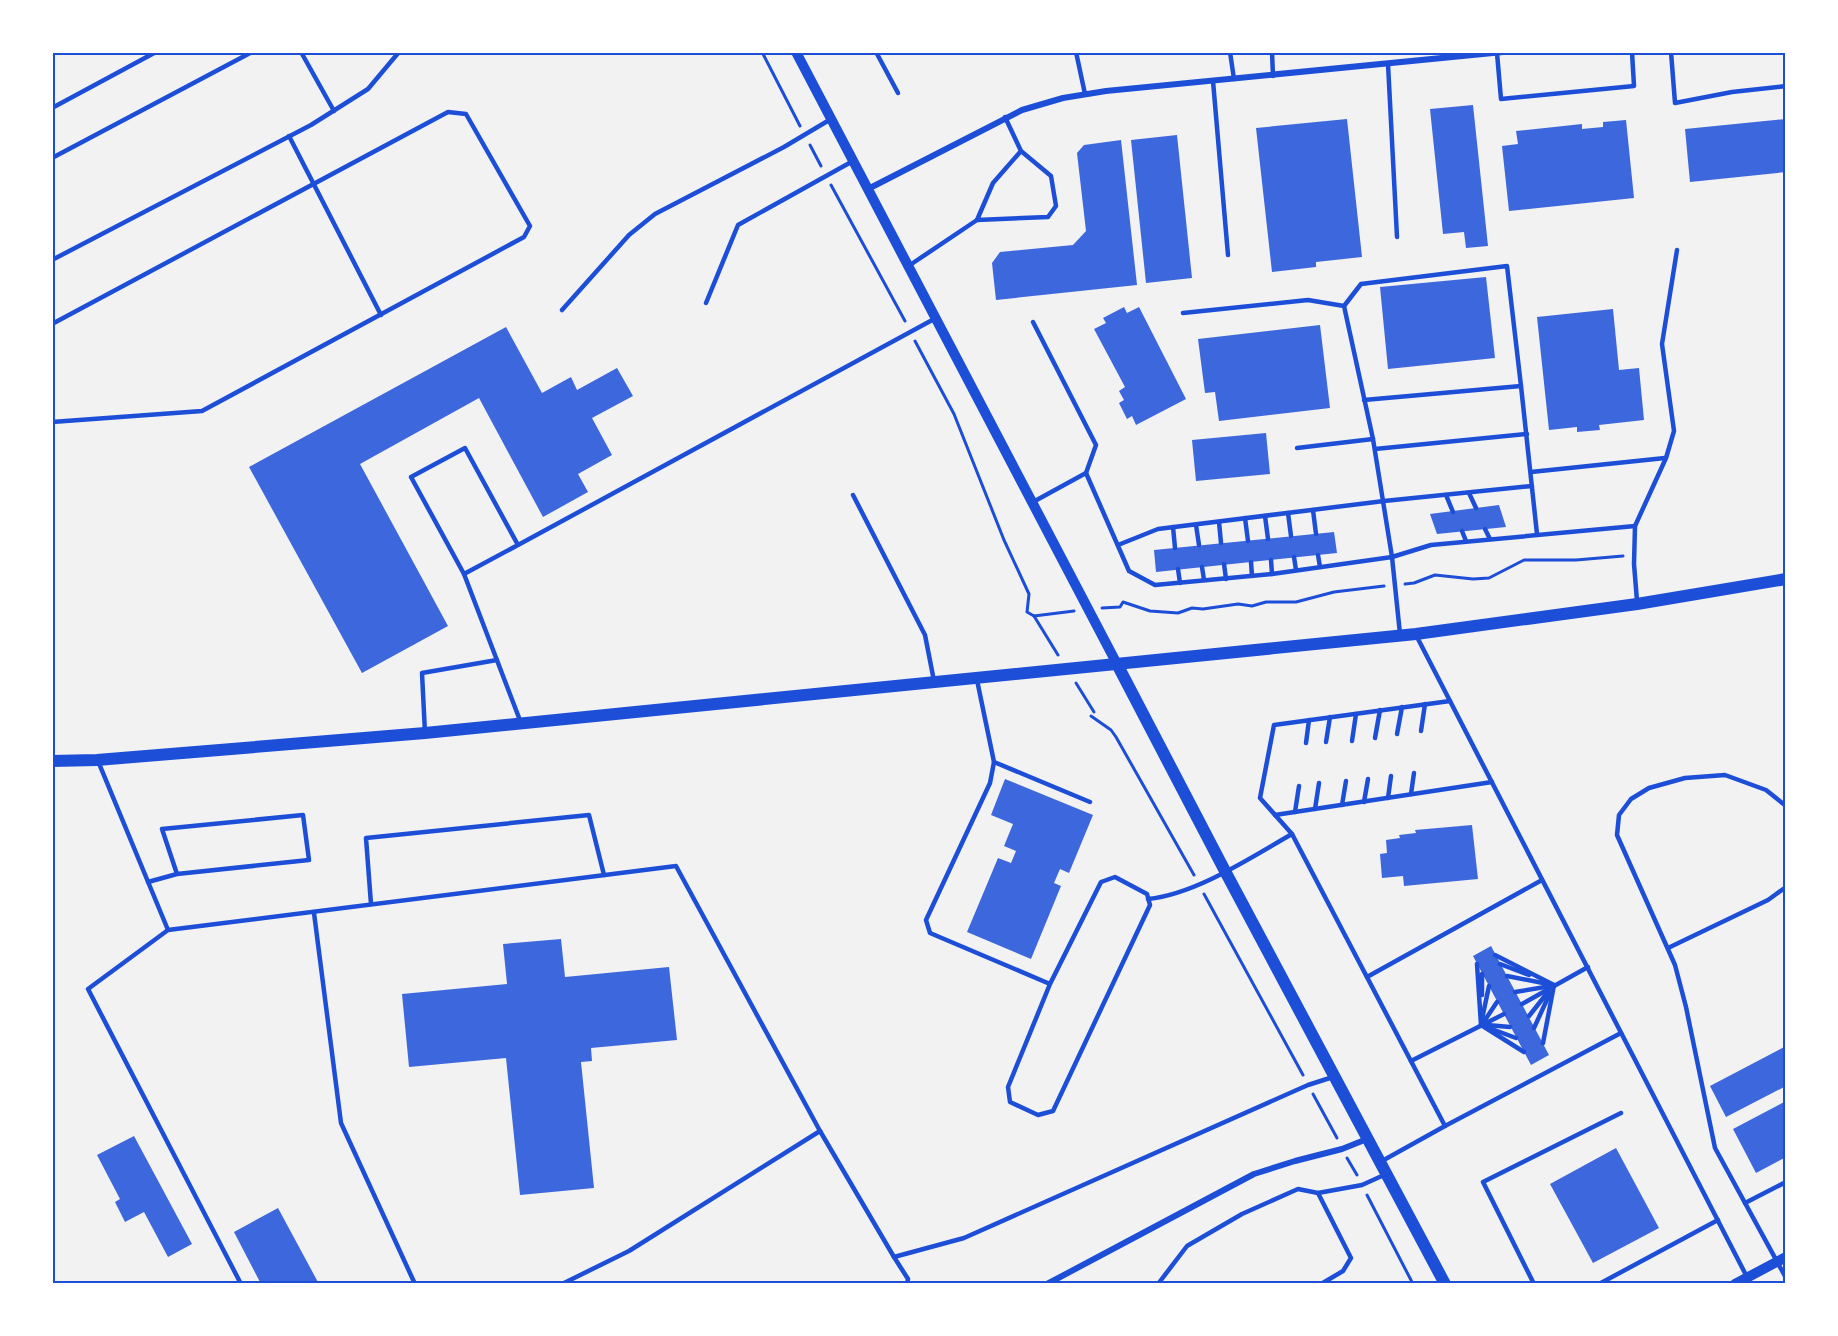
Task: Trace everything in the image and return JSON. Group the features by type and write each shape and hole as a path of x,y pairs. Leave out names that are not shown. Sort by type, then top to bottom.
{"main road":[{"path":"53,761 97,760 425,733 1416,634 1637,604 1785,579"},
{"path":"1116,664 1445,1284"}],"street":[{"path":"796,52 1116,664"},
{"path":"868,189 1005,117 1041,104 1085,94 1388,64 1448,55 1503,52"},
{"path":"1047,1284 1254,1174 1342,1149 1368,1138"},
{"path":"1735,1284 1781,1259"}],"lane":[{"path":"52,108 156,52"},
{"path":"52,158 252,52"},
{"path":"301,52 334,111"},
{"path":"52,260 334,111 368,89 399,52"},
{"path":"876,52 898,93"},
{"path":"1076,52 1085,94"},
{"path":"1230,52 1234,80"},
{"path":"1272,52 1273,76"},
{"path":"1497,53 1501,99 1634,86 1632,52"},
{"path":"1671,52 1675,103 1732,92 1785,86"},
{"path":"1388,64 1397,237"},
{"path":"1214,81 1228,255"},
{"path":"52,324 448,112 466,114 530,226 524,237 202,411 52,422"},
{"path":"909,266 977,220 1048,218 1056,206 1051,176 1021,151 1005,117"},
{"path":"562,310 629,234 655,214 784,147 831,119"},
{"path":"289,136 381,315"},
{"path":"977,220 993,183 1021,151"},
{"path":"706,303 738,225 853,161"},
{"path":"1637,604 1635,526 1666,458 1674,431 1662,344 1677,250"},
{"path":"1400,634 1384,501 1344,306 1361,284 1507,266 1537,534"},
{"path":"1183,313 1308,300 1344,306"},
{"path":"464,574 936,318"},
{"path":"1033,502 1086,473 1096,445 1034,322"},
{"path":"1364,400 1521,386"},
{"path":"1375,449 1527,434"},
{"path":"1297,448 1373,439"},
{"path":"518,545 465,448 411,477 464,574 521,723"},
{"path":"1531,472 1666,458"},
{"path":"1086,473 1130,571 1155,585 1272,574 1392,557 1431,545 1635,526"},
{"path":"1118,545 1158,529 1384,501 1532,486"},
{"path":"1469,493 1476,508"},
{"path":"853,495 925,635 934,681"},
{"path":"1446,495 1453,512"},
{"path":"1313,510 1316,534"},
{"path":"1288,513 1291,536"},
{"path":"1265,516 1268,539"},
{"path":"1245,518 1248,541"},
{"path":"1219,522 1221,543"},
{"path":"1196,525 1199,546"},
{"path":"1173,527 1175,548"},
{"path":"1485,529 1490,539"},
{"path":"1461,531 1466,541"},
{"path":"1318,555 1320,567"},
{"path":"1294,557 1296,570"},
{"path":"1271,560 1272,574"},
{"path":"1251,562 1252,576"},
{"path":"1224,564 1226,579"},
{"path":"1202,567 1204,580"},
{"path":"1178,569 1180,583"},
{"path":"1416,634 1747,1277"},
{"path":"425,733 422,673 497,660"},
{"path":"976,677 994,762 990,783 926,920 930,933 1050,984"},
{"path":"1445,1126 1292,834 1260,798 1274,725 1450,700"},
{"path":"1421,731 1425,704"},
{"path":"1397,734 1402,707"},
{"path":"1375,738 1380,711"},
{"path":"1352,741 1356,714"},
{"path":"1326,742 1330,717"},
{"path":"1306,743 1310,720"},
{"path":"97,760 168,930"},
{"path":"994,762 1090,802"},
{"path":"1411,794 1414,772"},
{"path":"1785,806 1766,790 1725,775 1685,778 1649,788 1631,799 1619,815 1617,835 1675,965 1715,1148 1745,1203 1781,1259 1785,1278"},
{"path":"1388,798 1391,776"},
{"path":"1364,802 1368,779"},
{"path":"1342,805 1346,781"},
{"path":"1275,815 1492,782"},
{"path":"1315,809 1319,783"},
{"path":"1295,812 1299,786"},
{"path":"371,904 366,838 589,814 604,875"},
{"path":"148,882 177,874 309,860 303,815 162,829 177,874"},
{"path":"1148,899 1168,897 1188,890 1292,834"},
{"path":"241,1284 88,989 168,930 676,866 820,1131 908,1279 907,1284"},
{"path":"1114,877 1147,894 1150,905 1053,1111 1038,1115 1010,1102 1008,1087 1050,984 1101,882 1114,877"},
{"path":"1367,977 1542,880"},
{"path":"1668,948 1768,900 1785,887"},
{"path":"314,913 341,1123 415,1284"},
{"path":"1495,955 1554,986"},
{"path":"1477,964 1481,1025"},
{"path":"1500,964 1554,986"},
{"path":"1522,1004 1588,967"},
{"path":"1481,1025 1482,974"},
{"path":"1507,976 1554,986"},
{"path":"1515,992 1554,986"},
{"path":"1528,1017 1554,986"},
{"path":"1534,1028 1554,986"},
{"path":"1543,1043 1554,986"},
{"path":"1481,1025 1489,987"},
{"path":"1481,1025 1497,1002"},
{"path":"1411,1061 1504,1014"},
{"path":"1481,1025 1510,1027"},
{"path":"1481,1025 1516,1038"},
{"path":"1481,1025 1524,1052"},
{"path":"1380,1161 1621,1033"},
{"path":"894,1257 964,1238 1298,1089 1335,1076"},
{"path":"1534,1284 1483,1182 1621,1113"},
{"path":"562,1284 629,1251 820,1131"},
{"path":"1158,1284 1187,1246 1242,1214 1298,1189 1318,1193 1362,1185 1387,1173"},
{"path":"1745,1203 1785,1182"},
{"path":"1318,1193 1351,1258 1343,1271 1321,1284"},
{"path":"1599,1284 1718,1220"}],"path":[{"path":"1414,583 1435,575 1473,579 1489,578 1524,560 1576,560 1634,555"},
{"path":"1120,607 1123,602 1150,611 1178,613 1192,608 1296,602 1326,593 1379,587"},
{"path":"1027,612 1034,615"},
{"path":"1318,1102 1333,1131"},
{"path":"1350,1163 1413,1284"}],"building":[{"path":"1473,105 1488,246 1466,248 1464,232 1443,234 1430,109"},
{"path":"1347,119 1362,257 1316,262 1316,267 1272,272 1256,128"},
{"path":"1786,119 1786,172 1690,182 1685,129"},
{"path":"1626,120 1634,198 1509,211 1502,146 1518,144 1516,131 1582,124 1582,129 1603,127 1603,122"},
{"path":"1177,135 1192,278 1146,283 1131,140"},
{"path":"1121,140 1137,285 996,300 992,263 1000,252 1073,245 1086,231 1077,153 1084,145"},
{"path":"1486,277 1495,358 1388,369 1380,287"},
{"path":"1124,307 1127,313 1139,307 1186,399 1136,425 1132,416 1127,419 1119,403 1124,400 1119,391 1125,387 1094,329 1106,323 1103,318"},
{"path":"1613,309 1619,370 1639,368 1644,420 1599,425 1600,430 1577,432 1577,427 1549,430 1537,317"},
{"path":"1320,325 1330,408 1219,421 1215,392 1205,393 1198,339"},
{"path":"506,327 542,393 571,377 577,390 617,368 633,396 592,418 612,455 578,474 588,492 543,517 479,398 360,464 448,626 362,673 249,467"},
{"path":"1266,433 1270,474 1196,481 1192,440"},
{"path":"1499,505 1506,527 1437,534 1430,514"},
{"path":"1334,532 1337,553 1156,572 1154,550"},
{"path":"1005,779 1093,815 1069,873 1060,869 1054,883 1061,886 1031,959 967,932 998,858 1011,863 1016,851 1004,846 1013,824 991,815"},
{"path":"1472,825 1478,879 1404,886 1403,876 1382,878 1380,854 1387,853 1386,840 1400,838 1399,835 1416,833 1415,830"},
{"path":"561,939 565,977 669,967 677,1040 591,1048 592,1061 581,1062 594,1188 520,1195 506,1058 409,1067 402,994 507,984 503,944"},
{"path":"1491,946 1549,1055 1531,1065 1473,956"},
{"path":"1786,1046 1786,1086 1726,1117 1710,1086"},
{"path":"1786,1101 1786,1157 1756,1173 1733,1129"},
{"path":"134,1136 192,1244 168,1257 144,1212 125,1222 115,1202 120,1199 97,1155"},
{"path":"1616,1148 1659,1228 1593,1263 1550,1184"},
{"path":"278,1208 319,1284 261,1284 234,1232"}]}
